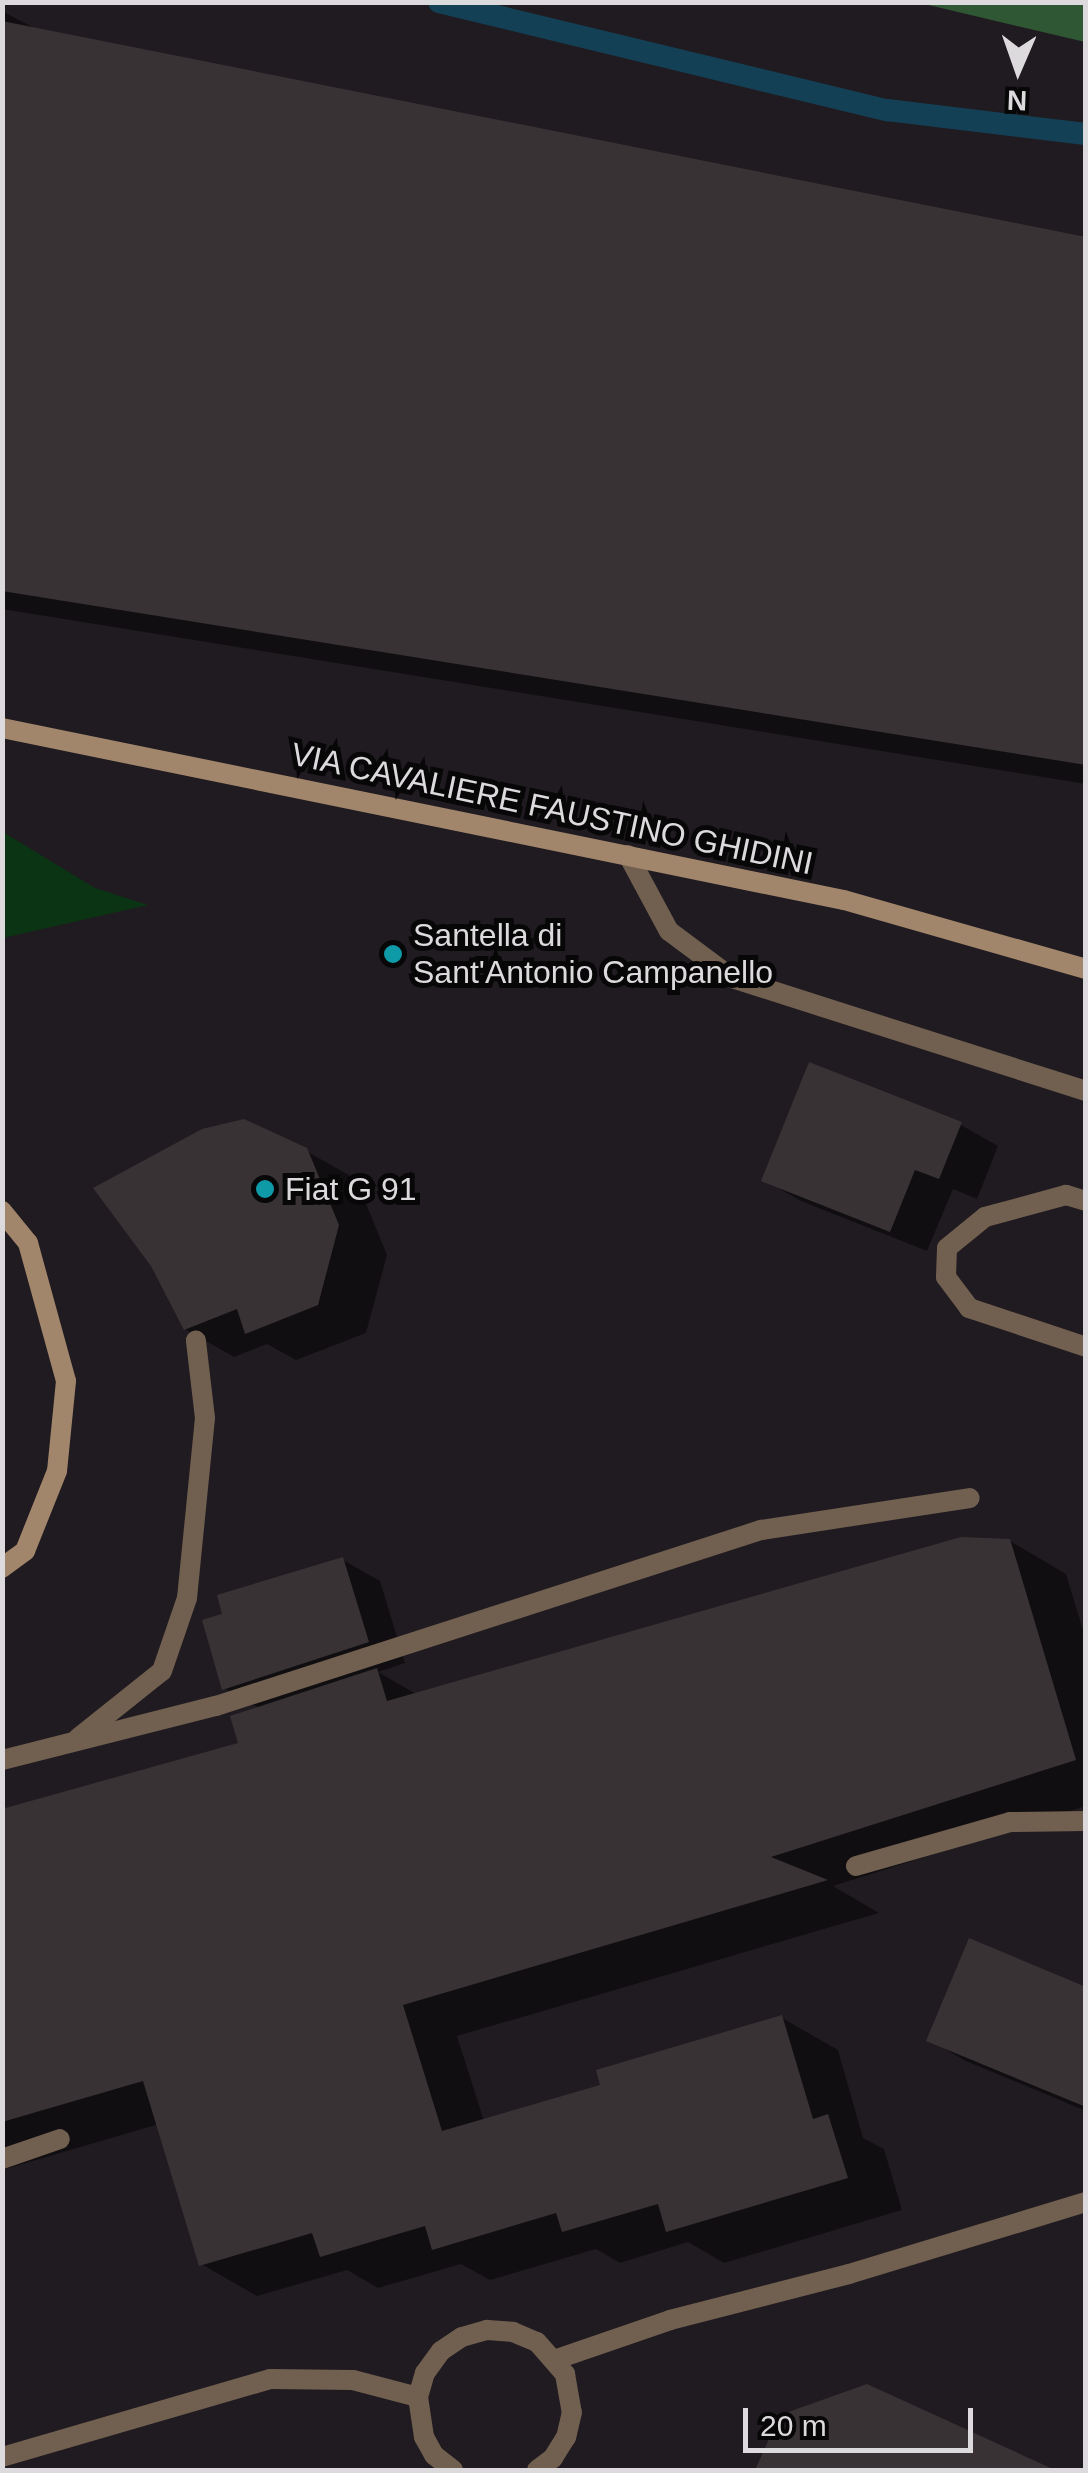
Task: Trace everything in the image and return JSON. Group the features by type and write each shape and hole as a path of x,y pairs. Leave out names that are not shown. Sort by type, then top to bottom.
{"main road":[{"name":"VIA CAVALIERE FAUSTINO GHIDINI","path":"2,728 844,900 1086,969"},
{"path":"2,1211 28,1243 66,1382 57,1471 24,1551 2,1568"}],"street":[{"path":"628,855 668,931 732,978 1086,1091"},
{"path":"1086,1201 1066,1196 985,1217 947,1248 946,1277 969,1308 1086,1347"},
{"path":"73,1741 162,1671 187,1598 205,1418 196,1341"},
{"path":"2,1760 216,1706 761,1530 970,1498"},
{"path":"856,1866 1010,1822 1086,1820"},
{"path":"2,2159 60,2139"},
{"path":"556,2359 670,2320 849,2274 1086,2202"},
{"path":"448,2470 424,2437 418,2397 426,2373 441,2352 474,2333 514,2332 537,2342 556,2359 570,2388 572,2412 566,2437 553,2458 537,2470"},
{"path":"2,2456 270,2379 353,2380 418,2397"}],"green space":[{"path":"920,3 1085,3 1085,42"},
{"path":"3,832 95,888 148,905 3,938"}],"building":[{"path":"2,21 1086,237 1086,765 2,591"},
{"path":"809,1062 962,1122 939,1179 915,1170 890,1232 761,1181"},
{"path":"244,1119 307,1148 339,1225 318,1305 245,1334 237,1309 184,1330 151,1266 93,1188 202,1129"},
{"path":"961,1537 1010,1539 1076,1760 771,1857 828,1880 403,2005 442,2131 600,2085 596,2070 782,2015 813,2119 828,2114 848,2178 666,2232 658,2204 562,2232 556,2213 432,2250 425,2226 320,2257 312,2233 199,2266 143,2081 2,2122 2,1809 238,1743 230,1716 377,1668 387,1701"},
{"path":"343,1557 369,1642 222,1690 202,1620 222,1614 217,1595"},
{"path":"969,1938 1086,1987 1086,2107 926,2041"},
{"path":"867,2384 1055,2470 755,2470 780,2415"}],"waterway":[{"path":"439,2 887,110 1086,134"}],"place":[{"name":"Santella di Sant'Antonio Campanello","path":"393,954"},
{"name":"Fiat G 91","path":"265,1189"}]}
